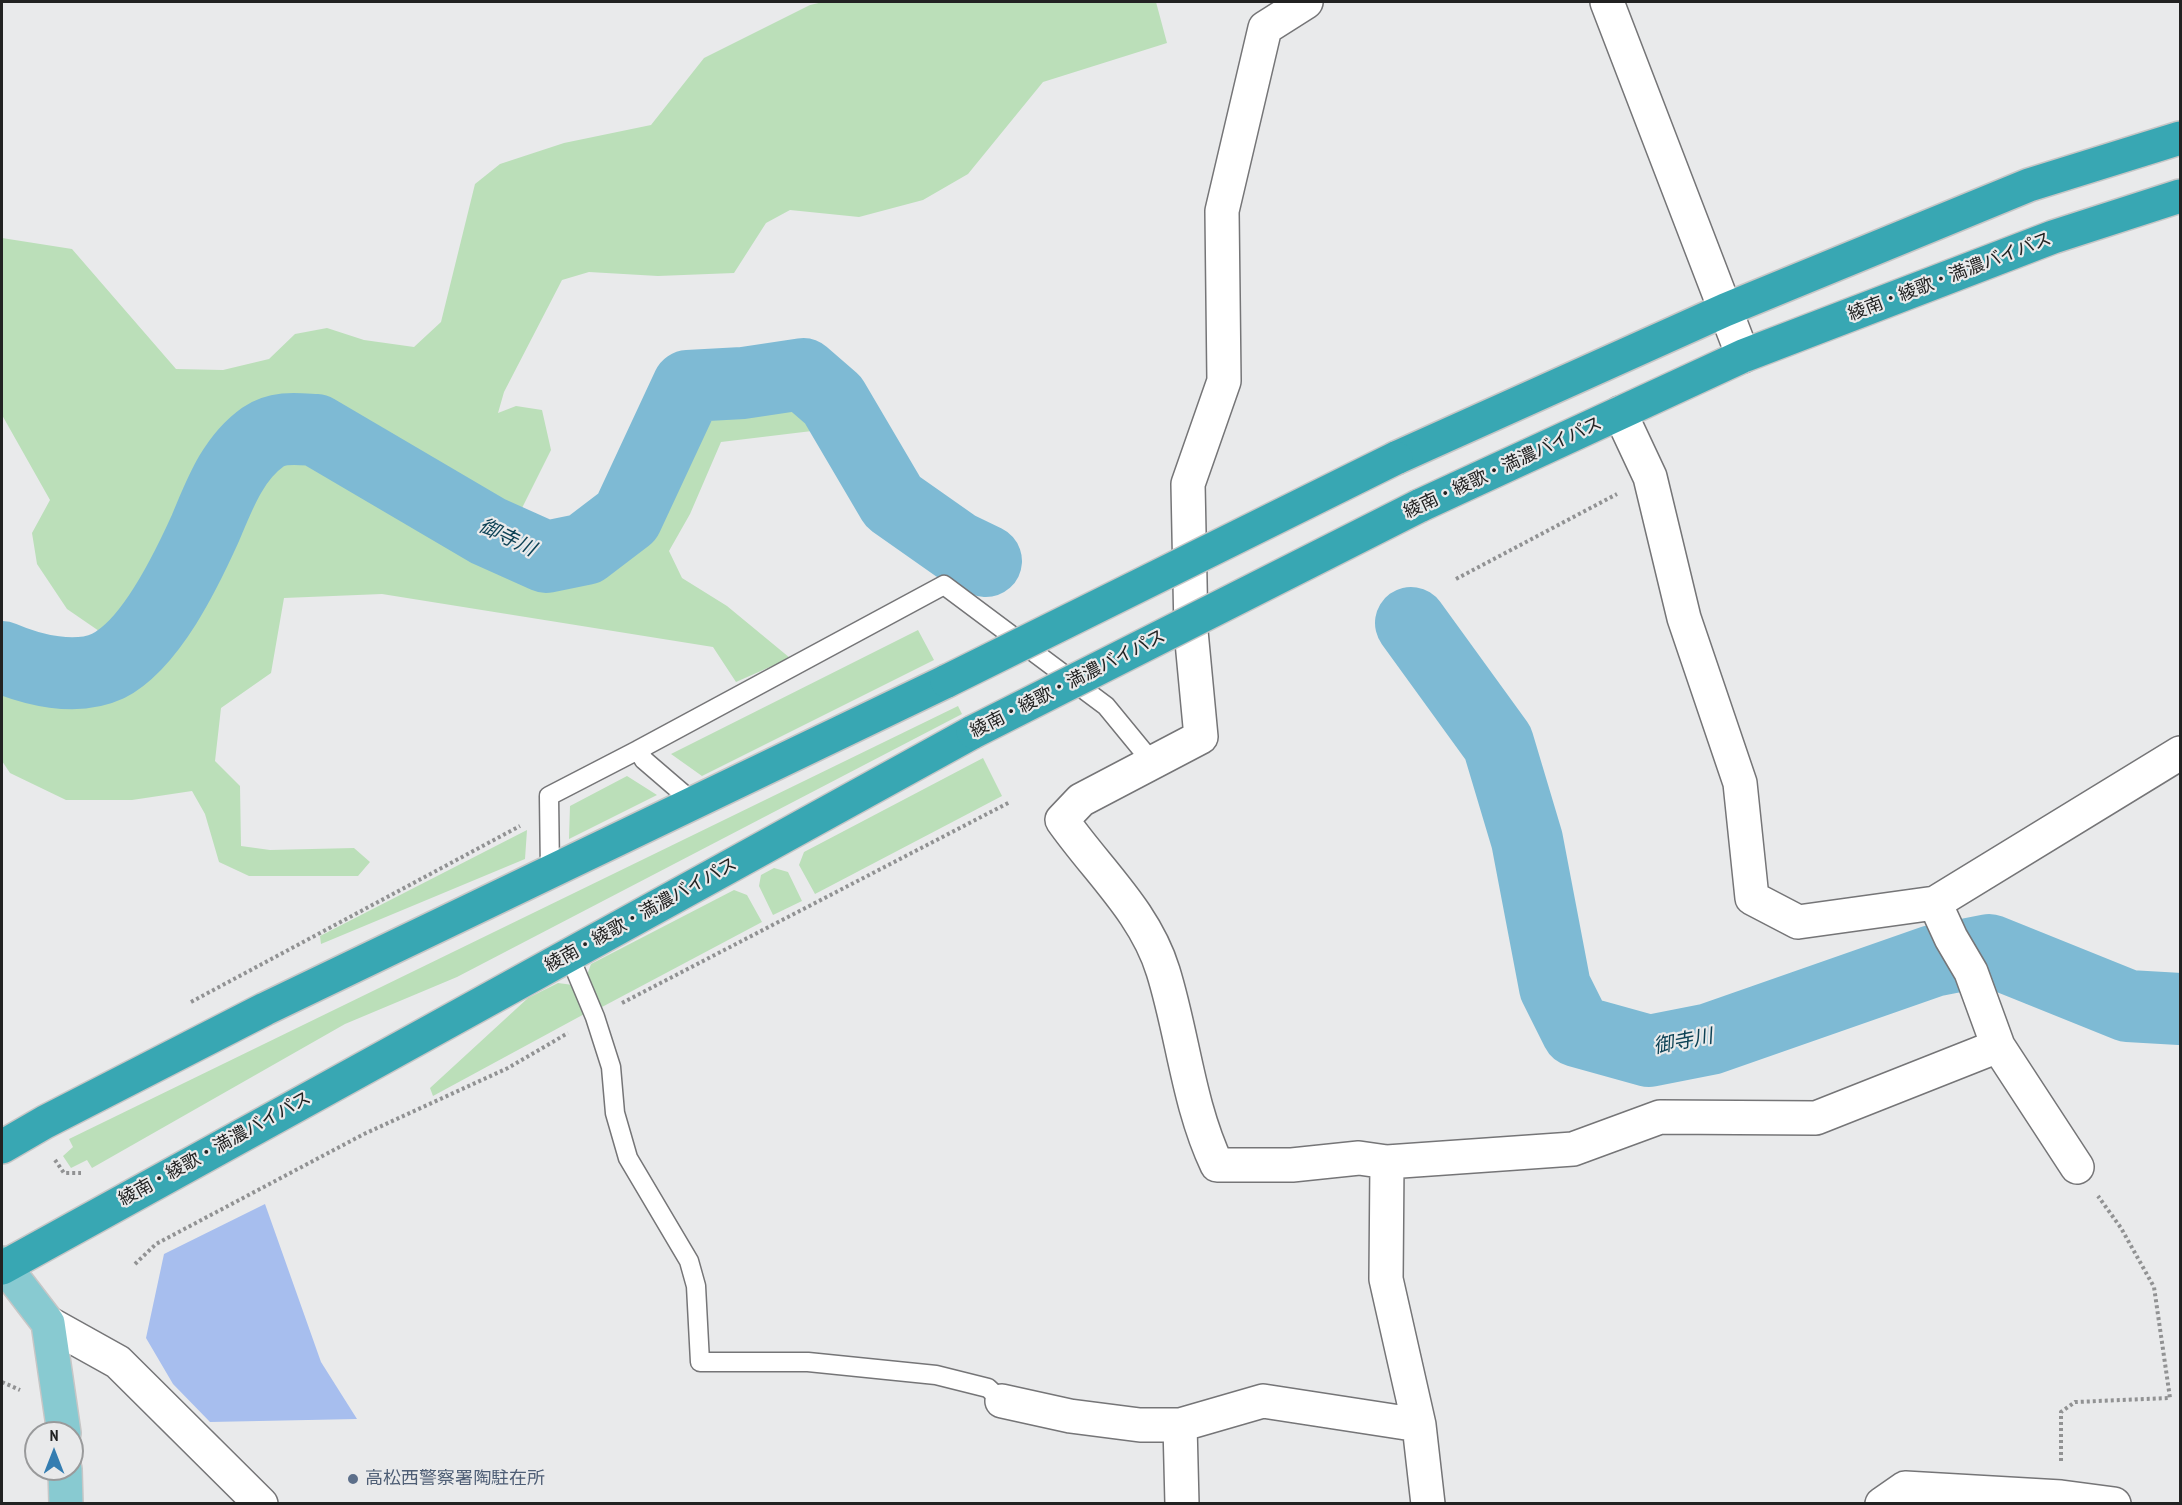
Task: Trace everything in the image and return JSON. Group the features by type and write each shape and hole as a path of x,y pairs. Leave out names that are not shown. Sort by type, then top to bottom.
{"highway":[{"path":"2,1147 255,1015 947,681 1396,458 1725,310 2029,185 2181,138"},
{"name":"綾南・綾歌・満濃バイパス","path":"2,1266 973,732 1419,506 1743,356 2054,237 2181,196"}],"main road":[{"path":"2,1266 48,1323 62,1421"},
{"path":"65,1481 66,1503"}],"street":[{"path":"1306,2 1265,28 1222,211 1224,381 1188,484 1191,631 1201,737 1081,800 1062,820 1083,850 1136,914 1163,969 1203,1135 1217,1165 1292,1165 1359,1158 1387,1162 1573,1149 1660,1117 1816,1118 1998,1046"},
{"path":"1607,2 1743,356"},
{"path":"1620,413 1650,477 1684,618 1740,783 1752,898 1798,922 1935,903 2181,753"},
{"path":"1935,903 1951,938 1971,972 1998,1046 2077,1167"},
{"path":"1387,1162 1386,1279 1419,1425 1428,1503"},
{"path":"48,1323 118,1362 261,1503"},
{"path":"1002,1401 1070,1416 1140,1425 1180,1425 1263,1401 1419,1425"},
{"path":"1180,1425 1182,1503"},
{"path":"1882,1503 1905,1488 2061,1497 2114,1503"}],"lane":[{"path":"550,872 549,796 944,585 1106,706 1152,762"},
{"path":"638,750 644,760 694,803"},
{"path":"569,955 595,1017 611,1067 615,1113 628,1158 689,1261 696,1286 700,1362 808,1362 936,1375 988,1388 1002,1401"}],"path":[{"path":"1456,579 1650,477"},
{"path":"181,1007 549,810"},
{"path":"60,1149 55,1159 64,1173 81,1173"},
{"path":"2061,1497 2061,1412 2075,1402 2169,1398 2154,1287 2121,1228 2077,1167"},
{"path":"2,1382 28,1394"}],"green space":[{"path":"823,2 1156,2 1167,43 1043,82 968,174 923,200 859,217 790,210 766,223 734,273 658,276 589,272 562,280 504,392 498,413 516,406 542,410 551,450 511,530 321,424 282,420 250,432 219,468 175,574 131,639 115,642 67,609 37,564 32,533 50,500 2,415 2,238 72,249 176,369 223,370 269,359 295,334 327,328 364,340 414,347 441,322 475,184 500,164 564,143 651,125 704,58 810,5"},
{"path":"801,384 823,402 812,431 721,442 690,514 669,551 682,578 727,606 790,658 736,682 713,647 382,594 284,598 271,673 221,708 215,761 240,786 241,846 270,850 354,848 370,862 358,876 249,876 219,862 205,814 192,791 132,800 66,800 10,773 2,761 2,665 69,684 104,676 135,658 192,583 234,481 264,446 286,436 316,438 483,538 545,567 586,557 634,523 694,394"},
{"path":"918,630 934,660 702,776 671,754"},
{"path":"958,706 962,714 457,977 345,1024 92,1168 87,1160 71,1168 63,1156 73,1147 69,1139"},
{"path":"983,758 1002,796 815,894 799,865 804,852"},
{"path":"627,776 657,795 569,839 570,806"},
{"path":"527,830 525,859 321,944 320,936"},
{"path":"774,868 788,872 802,901 773,915 759,886 761,875"},
{"path":"734,890 747,895 762,922 602,1007 586,978 591,964"},
{"path":"558,983 573,985 588,1012 433,1096 430,1088 528,998"}],"building":[{"path":"265,1204 321,1362 357,1419 210,1422 173,1384 146,1338 164,1254"}],"waterway":[{"name":"御寺川","path":"2,657 40,670 82,673 108,666 124,656 139,641 166,605 235,467 252,446 269,433 289,429 316,430 488,531 546,557 585,549 627,517 688,386 743,383 803,374 833,400 893,502 957,547 986,561"},
{"name":"御寺川","path":"1411,623 1498,743 1527,840 1555,987 1577,1031 1649,1051 1710,1039 1933,961 1989,950 2128,1006 2180,1009"}],"place":[{"name":"高松西警察署陶駐在所","path":"353,1479"}]}
